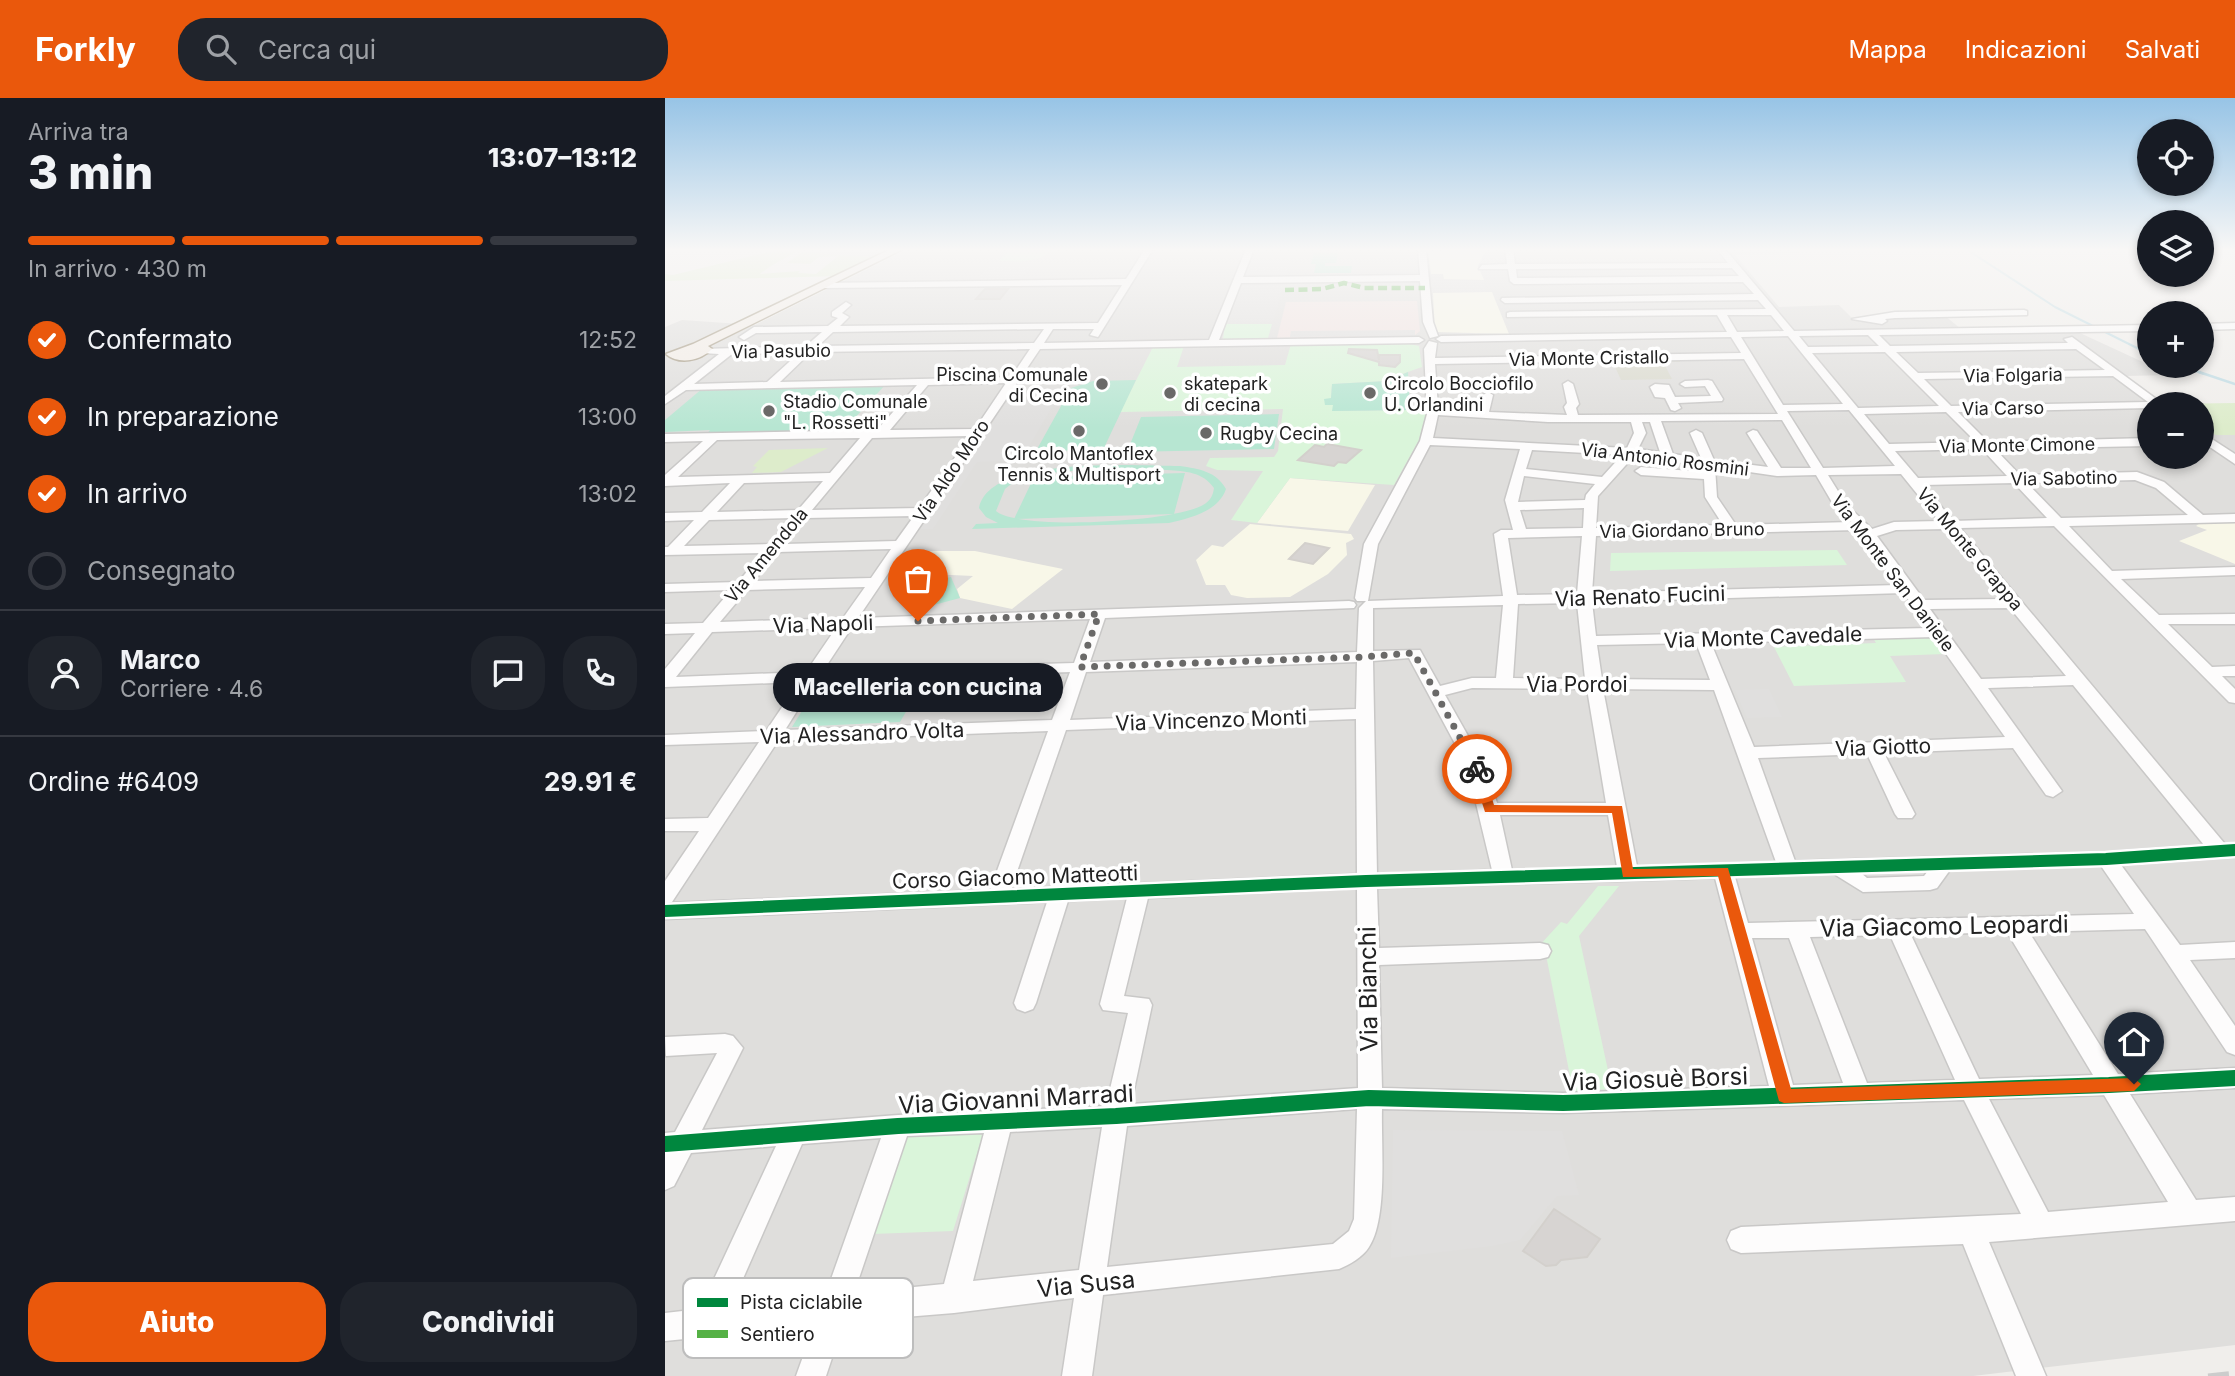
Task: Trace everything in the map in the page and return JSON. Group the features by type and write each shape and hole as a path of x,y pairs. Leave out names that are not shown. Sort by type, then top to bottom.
{"main road":[{"path":"665,366 777,309"}],"street":[{"path":"770,385 844,317 835,314 842,309"},
{"path":"1093,346 1100,326 1111,309"},
{"path":"1213,343 1226,309"},
{"name":"Via Bianchi","path":"1369,1098 1362,604 1371,544 1426,441 1433,411 1427,309"},
{"path":"1508,309 1521,338"},
{"path":"1572,309 1583,337"},
{"path":"1603,309 1625,358"},
{"name":"Via Monte Grappa","path":"1772,309 2078,680 2227,850"},
{"name":"Via Monte San Daniele","path":"1720,312 1841,506 1865,530 2053,791"},
{"path":"1510,315 1775,312"},
{"path":"1660,313 1673,336"},
{"path":"1895,332 1883,321 1857,319 1895,315 2024,313"},
{"name":"Via Aldo Moro","path":"665,897 847,623 1051,326"},
{"path":"744,337 754,330 1100,326"},
{"path":"2214,327 2235,326"},
{"name":"Via Pasubio","path":"686,353 2137,327"},
{"path":"2055,329 2141,392"},
{"path":"1870,332 2235,698"},
{"path":"1807,350 2079,346"},
{"path":"665,401 728,352"},
{"path":"686,353 710,358 711,364"},
{"name":"Via Monte Cristallo","path":"1431,361 1748,356"},
{"name":"Via Folgaria","path":"1914,376 2113,373"},
{"path":"682,387 1015,380"},
{"name":"Via Amendola","path":"665,680 832,477 926,382"},
{"path":"1680,418 1670,397 1718,399 1709,383 1685,384"},
{"path":"1568,384 1573,404 1570,407 1573,419"},
{"path":"1483,414 1488,395"},
{"name":"Via Carso","path":"1433,411 1573,419 1680,418 1855,409 2137,405"},
{"path":"1628,874 1594,684 1584,599 1592,495 1631,452 1640,433 1635,418"},
{"path":"1654,418 1668,458"},
{"path":"665,438 978,432"},
{"path":"1696,433 1709,470 1711,497 1732,529"},
{"path":"1753,433 1777,472"},
{"path":"665,482 714,437"},
{"name":"Via Antonio Rosmini","path":"1426,441 1631,452 1668,458 1709,470 1821,471 1909,476"},
{"name":"Via Monte Cimone","path":"1885,448 1979,442 2137,442"},
{"path":"1521,534 1511,500 1527,446"},
{"path":"2214,446 2235,460"},
{"path":"1641,471 1709,470"},
{"path":"1518,472 1604,481"},
{"name":"Via Sabotino","path":"1909,476 2017,479 2137,476 2160,485 2200,519"},
{"path":"665,482 832,477"},
{"path":"668,551 741,479"},
{"path":"1513,506 1591,504"},
{"path":"665,517 923,512"},
{"name":"Via Giordano Bruno","path":"1511,601 1501,534 1732,529 1881,532 1894,526 2235,518"},
{"path":"668,551 900,545"},
{"path":"2112,575 2229,571 2235,582"},
{"path":"665,588 875,582"},
{"name":"Via Renato Fucini","path":"1024,617 1789,590 1908,589"},
{"path":"1504,684 1511,601"},
{"path":"1919,605 2015,603"},
{"path":"998,897 1099,614"},
{"name":"Via Napoli","path":"665,629 1024,617"},
{"path":"2157,620 2235,619"},
{"name":"Via Monte Cavedale","path":"1589,641 1937,632"},
{"path":"1702,639 1747,752 1788,869"},
{"path":"665,680 811,678 1414,653 1476,766 1489,809 1504,878"},
{"path":"2207,672 2235,671"},
{"path":"1975,684 2078,680"},
{"name":"Via Pordoi","path":"1435,692 1472,684 1720,685"},
{"name":"Via Vincenzo Monti","path":"1059,725 1364,714"},
{"name":"Via Alessandro Volta","path":"665,740 1059,725"},
{"name":"Via Giotto","path":"1747,752 2019,742"},
{"path":"1873,748 1905,814"},
{"path":"1489,809 1617,809"},
{"path":"665,825 714,824"},
{"path":"2106,859 2227,850"},
{"path":"2106,859 2174,953 2235,1045"},
{"name":"Corso Giacomo Matteotti","path":"665,911 1366,881 1788,869 1840,868 1863,885 1890,885 1930,883 1944,864 2106,859"},
{"path":"1723,871 1784,1096"},
{"path":"1077,1376 1115,1116 1141,1006 1111,1004 1139,891"},
{"path":"1025,1003 1061,894"},
{"name":"Via Giacomo Leopardi","path":"1739,931 2149,921"},
{"path":"2013,924 2190,1214"},
{"path":"1897,927 1971,1089 2041,1226"},
{"path":"1797,930 1859,1094"},
{"path":"2174,953 2235,950"},
{"path":"1367,957 1540,951"},
{"path":"665,1178 674,1143 731,1048 725,1043 666,1046"},
{"name":"Via Giosuè Borsi","path":"1369,1098 1563,1103 2109,1085 2235,1078"},
{"name":"Via Giovanni Marradi","path":"674,1143 898,1126 1115,1116 1369,1098"},
{"name":"Via Susa","path":"913,1302 1339,1255 1359,1240 1367,1219 1369,1098"},
{"path":"954,1298 1000,1120"},
{"path":"844,1278 898,1126"},
{"path":"729,1278 794,1134"},
{"path":"1741,1240 1971,1231 2235,1209"},
{"path":"1971,1231 2031,1376"},
{"name":"Via Susa","path":"665,1327 683,1326"},
{"path":"811,1376 817,1358"}],"shaded area":[{"path":"788,309 1843,309 1852,318 1944,315 1961,329 2067,327 2137,359 2137,376 2125,376 2147,392 2137,392 2137,469 2214,469 2214,434 2235,435 2235,1345 1973,1376 665,1376 665,327 682,320 755,325"},
{"path":"1231,309 1277,309 1273,322 1225,323"},
{"path":"1284,309 1418,309 1420,331 1414,336 1277,338"},
{"path":"1434,309 1499,309 1509,334 1435,332"},
{"path":"1415,330 1415,336 1290,337 1291,331"},
{"path":"1678,359 1680,362 1663,362 1672,379 1621,380 1612,360"},
{"path":"1063,388 1021,460 977,462 933,529 920,529 1016,389"},
{"path":"1290,478 1375,485 1348,531 1257,523"},
{"path":"2235,522 2235,564 2179,541 2207,530 2196,526 2200,523"},
{"path":"1250,524 1351,534 1354,539 1346,543 1347,555 1328,574 1290,597 1247,598 1231,595 1225,585 1206,585 1196,560 1212,545 1223,547"},
{"path":"924,551 975,551 1063,569 1012,609 960,598 957,589 973,576 910,573"},
{"path":"1769,689 1782,717 1747,718 1735,690"},
{"path":"1393,1130 1562,1131 1579,1195 1557,1196 1520,1240 1391,1258"}],"green space":[{"path":"1225,324 1272,324 1268,338 1223,339"},
{"path":"1404,343 1419,346 1422,367 1388,381 1332,384 1331,399 1325,399 1333,405 1333,411 1410,410 1426,413 1419,440 1394,485 1290,478 1257,523 1231,520 1263,471 1217,470 1206,466 1210,458 1274,457 1278,451 1283,409 1120,412 1153,347 1184,346 1177,367 1285,365 1291,344"},
{"name":"Circolo Bocciofilo U. Orlandini","path":"1408,372 1410,410 1332,411 1333,405 1325,405 1324,399 1331,398 1332,384 1387,381"},
{"name":"Circolo Mantoflex Tennis & Multisport","path":"1136,380 1103,450 1036,451 1071,388 1093,381"},
{"name":"Stadio Comunale \"L. Rossetti\"","path":"886,384 843,431 707,434 710,430 665,432 665,420 703,388"},
{"path":"2214,403 2235,403 2235,435 2214,434"},
{"name":"Rugby Cecina","path":"1279,414 1274,449 1127,452 1141,417"},
{"path":"828,448 781,472 752,473 757,467 753,466 769,450"},
{"path":"1180,466 1206,472 1222,483 1226,489 1210,509 1169,523 972,529 976,524 998,523 986,517 979,508 989,491 1009,479 1036,471 1067,467","holes":["1081,470 1174,470 1193,473 1210,483 1214,488 1209,500 1187,511 1162,516 1098,522 1034,521 1010,517 996,511 1005,489 1018,481 1036,476"]},
{"path":"1185,473 1174,514 1014,519 1034,477"},
{"path":"1837,550 1847,565 1610,571 1611,553"},
{"path":"951,577 960,598 930,606 921,584"},
{"path":"1932,636 1945,654 1890,656 1906,682 1794,686 1774,647 1876,643 1873,638"},
{"path":"924,681 900,722 792,727 818,685"},
{"path":"1598,886 1619,886 1579,936 1612,1089 1573,1091 1547,960 1548,948 1538,947 1561,922 1567,924"},
{"path":"984,1131 953,1231 872,1234 909,1134"}],"building":[{"path":"1349,349 1377,350 1379,360 1379,355 1400,355 1400,362 1395,367 1379,365 1379,362 1348,353"},
{"path":"1327,444 1361,450 1346,463 1338,462 1334,466 1298,460 1315,445 1324,447"},
{"path":"1305,543 1329,548 1313,564 1289,559"},
{"path":"1554,1209 1600,1239 1587,1257 1561,1260 1556,1265 1546,1266 1523,1251"}],"waterway":[{"path":"2058,309 2137,348"},
{"path":"2214,377 2235,384"}],"railway":[{"path":"2208,1376 2235,1373"}],"cycle path":[{"path":"665,911 1366,881 2106,859 2235,850"},
{"path":"665,1144 898,1126 1116,1116 1369,1098 1563,1103 2109,1085 2235,1078"}],"way so far":[{"path":"918,621 1099,614 1080,667 1414,653 1477,769"}],"place":[{"name":"Piscina Comunale di Cecina","path":"1102,384"},
{"name":"skatepark di cecina","path":"1170,393"},
{"name":"Circolo Bocciofilo U. Orlandini","path":"1370,393"},
{"name":"Stadio Comunale \"L. Rossetti\"","path":"769,411"},
{"name":"Circolo Mantoflex Tennis & Multisport","path":"1079,431"},
{"name":"Rugby Cecina","path":"1206,433"},
{"name":"Macelleria con cucina","path":"918,621"}],"route":[{"path":"1477,769 1489,809 1617,809 1628,874 1723,871 1784,1096 2134,1084"}]}
